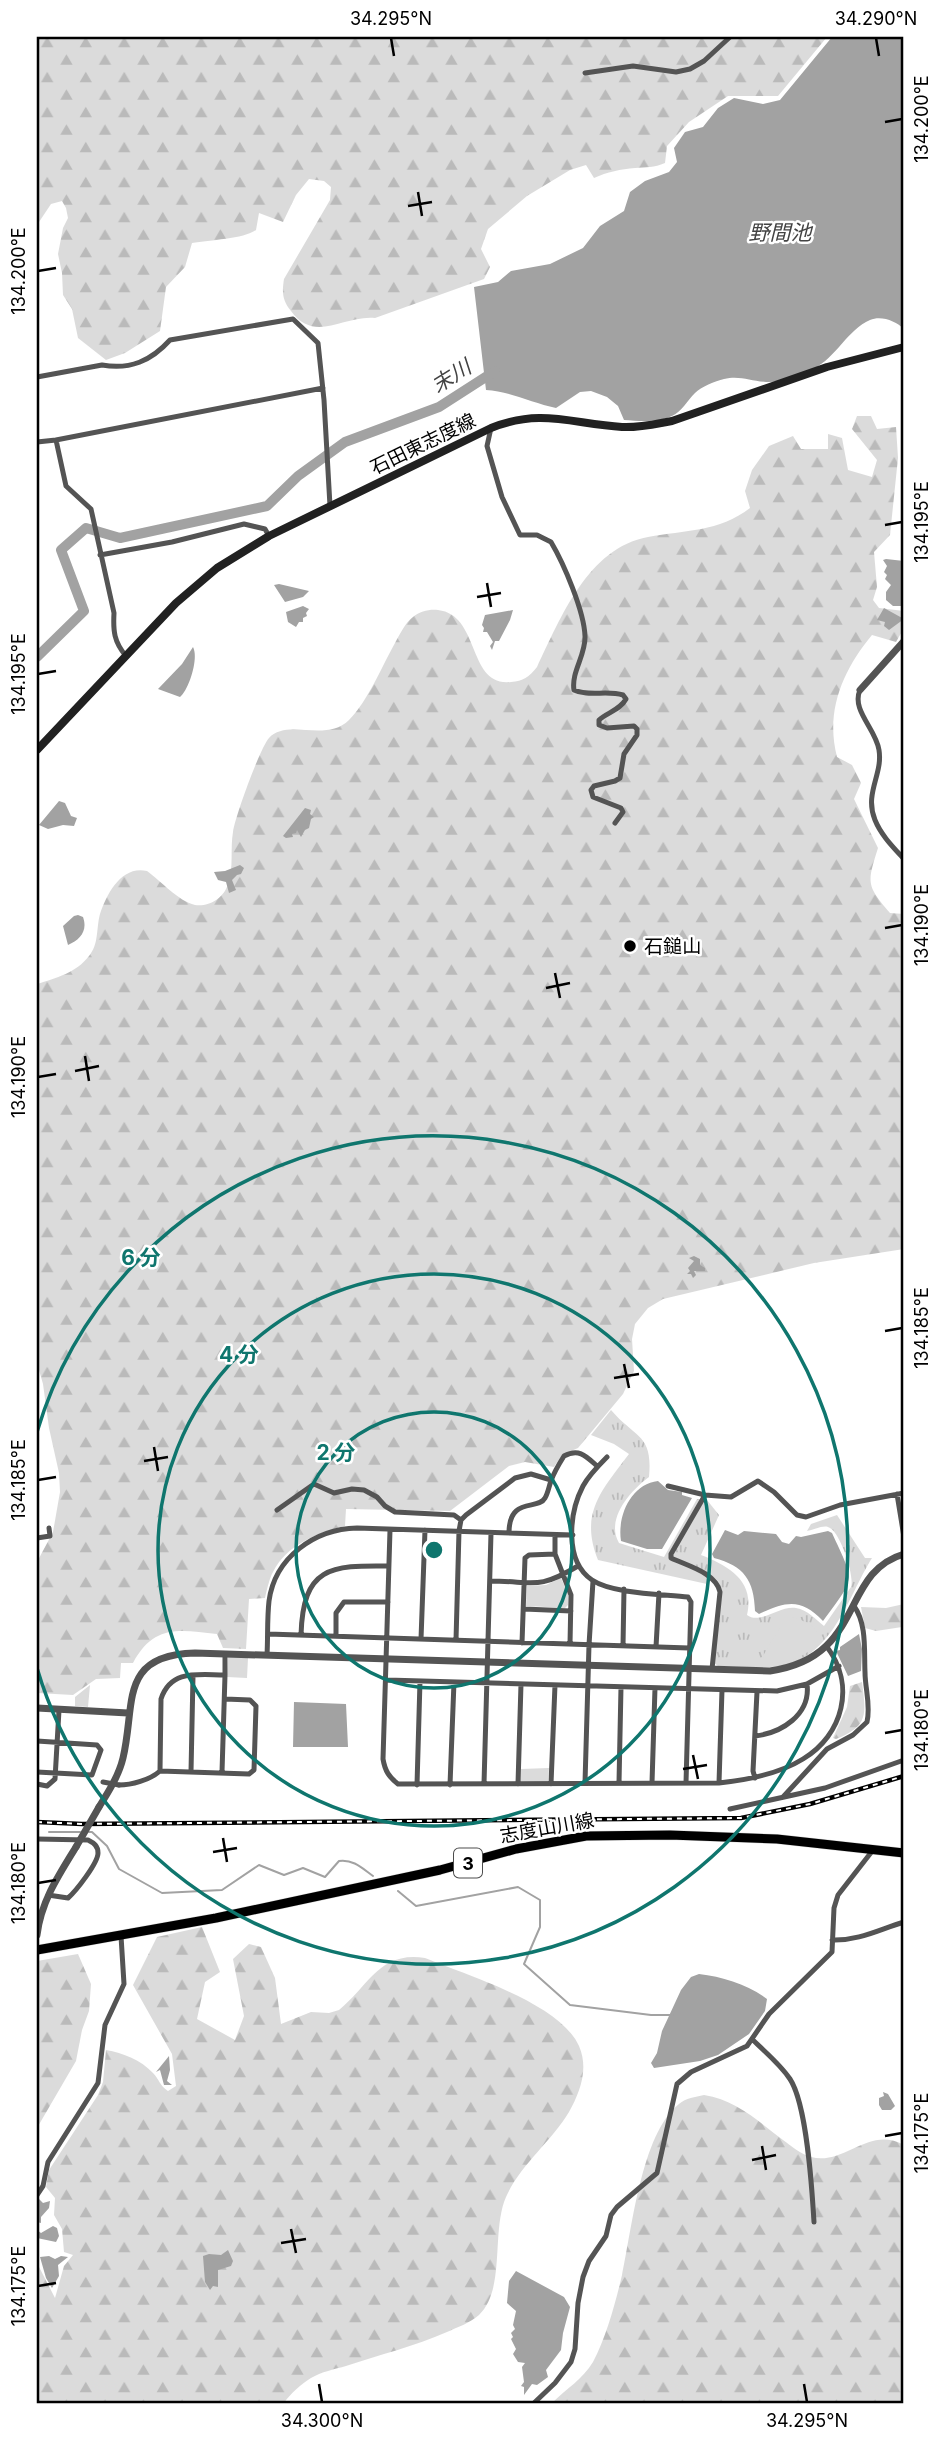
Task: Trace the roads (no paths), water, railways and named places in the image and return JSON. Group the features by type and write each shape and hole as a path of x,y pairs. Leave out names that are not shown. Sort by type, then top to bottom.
{"main road":[{"name":"石田東志度線","path":"37,750 176,603 234,556 269,536 491,428 524,419 548,417 622,428 647,426 672,421 827,368 904,347"},
{"name":"志度山川線","path":"37,1950 216,1918 440,1870 516,1849 586,1836 670,1835 777,1839 904,1853"}],"street":[{"path":"585,74 633,66 676,72 690,69 704,61 730,37"},
{"path":"37,377 102,365 112,367 144,361 157,354 170,340 293,319 318,343 330,506"},
{"path":"37,442 323,388"},
{"path":"491,428 487,446 502,497 513,523 520,535 537,535 551,542 572,588 585,636 580,662 572,681 574,690 579,693 605,692 623,695 626,699 623,703 599,720 599,724 607,728 634,726 637,729 638,735 624,754 620,778 594,786 592,790 593,797 598,801 621,808 623,812 615,823"},
{"path":"56,440 66,486 91,509 114,613 113,629 117,646 126,656"},
{"path":"100,555 172,542 244,524 265,530 269,536"},
{"path":"904,641 860,690 857,697 858,705 879,750 879,765 872,788 873,811 883,834 904,859"},
{"path":"509,1533 511,1518 516,1511 529,1503 543,1502 564,1456 577,1452 585,1455 597,1466"},
{"path":"607,1457 597,1466 579,1496 573,1535 574,1554 578,1566 593,1581 604,1586 688,1597 691,1602 686,1783"},
{"path":"456,1640 458,1531 461,1520 514,1478 531,1474 551,1480"},
{"path":"668,1486 705,1495 731,1497 758,1481 774,1492 797,1515 806,1517 840,1505 901,1493 904,1537"},
{"path":"277,1510 314,1484 334,1493 352,1489 363,1490 377,1497 395,1512 454,1515 461,1520"},
{"path":"705,1495 671,1558 708,1576 719,1586 712,1669"},
{"path":"37,1538 50,1536 49,1528"},
{"path":"390,1530 383,1759 385,1770 398,1784 719,1783 755,1777 803,1759 825,1739 839,1714 844,1686 839,1666 827,1647"},
{"path":"267,1656 269,1599 275,1580 300,1547 332,1531 425,1530 573,1535"},
{"path":"421,1639 425,1530"},
{"path":"484,1784 491,1533"},
{"path":"555,1535 555,1554 571,1595 570,1644"},
{"path":"522,1643 525,1558 529,1555 555,1554"},
{"path":"37,1935 40,1913 48,1895 118,1772 123,1758 131,1693 136,1681 154,1662 180,1654 225,1654 770,1671 786,1669 801,1664 827,1647 836,1638 873,1572 904,1554"},
{"path":"302,1635 303,1606 316,1580 341,1566 390,1566"},
{"path":"490,1581 544,1583 578,1566"},
{"path":"585,1783 593,1581"},
{"path":"623,1646 624,1590"},
{"path":"656,1647 659,1593"},
{"path":"336,1636 337,1613 344,1602 388,1602"},
{"path":"783,1797 827,1749 853,1735 867,1722 869,1701 864,1675 865,1648 859,1612 854,1606"},
{"path":"524,1609 571,1611"},
{"path":"268,1634 689,1648"},
{"path":"222,1772 225,1654"},
{"path":"387,1680 757,1692 777,1691 807,1684 839,1666"},
{"path":"191,1772 193,1675"},
{"path":"160,1771 161,1699 165,1688 179,1677 225,1675"},
{"path":"416,1785 420,1681"},
{"path":"450,1785 454,1682"},
{"path":"517,1784 521,1684"},
{"path":"755,1736 781,1730 800,1713 806,1700 807,1684"},
{"path":"551,1784 555,1685"},
{"path":"619,1783 621,1687"},
{"path":"652,1783 655,1688"},
{"path":"719,1783 722,1690"},
{"path":"755,1777 753,1771 757,1692"},
{"path":"37,1772 92,1775 96,1780 119,1785 147,1778 160,1771 249,1773 254,1770 256,1706 250,1700 225,1699"},
{"path":"37,1708 128,1713"},
{"path":"37,1784 43,1787 51,1785 55,1773 59,1710"},
{"path":"37,1741 97,1745 101,1750 92,1775"},
{"path":"730,1809 846,1782 904,1760"},
{"path":"37,1839 88,1840 95,1843 98,1849 98,1857 75,1892 68,1898 48,1895"},
{"path":"534,2403 555,2383 571,2362 583,2277 589,2261 606,2236 611,2215 658,2170 677,2084 691,2072 735,2052 752,2040 769,2014 832,1952 834,1908 838,1895 873,1850"},
{"path":"832,1940 844,1941 866,1936 904,1922"},
{"path":"37,2195 43,2186 48,2162 98,2083 105,2025 124,1984 121,1936"},
{"path":"752,2040 779,2066 795,2088 810,2164 814,2222"}],"water":[{"name":"野間池","path":"832,37 904,37 904,329 888,320 870,320 855,330 829,358 813,369 777,381 735,378 717,381 704,386 676,414 661,420 624,420 618,406 607,397 591,391 580,392 556,408 486,390 474,287 498,282 511,271 550,264 583,248 600,226 624,211 630,192 645,181 669,172 677,162 674,148 685,132 703,127 718,108 734,98 763,104 780,100"},
{"path":"883,560 904,561 904,606 893,606 886,600 886,592 891,585 885,579 887,566"},
{"path":"274,585 309,591 303,597 285,602"},
{"path":"303,606 309,609 307,616 296,627 288,622 286,612"},
{"path":"884,608 904,619 889,630 884,626 885,622 877,620"},
{"path":"513,610 492,650 490,646 493,642 487,632 483,632 485,615"},
{"path":"193,647 194,666 190,681 180,697 158,689 182,664"},
{"path":"59,801 65,803 71,816 77,818 74,826 63,825 48,829 39,825"},
{"path":"305,808 311,810 310,814 314,817 309,828 301,837 297,830 292,834 293,837 283,836"},
{"path":"240,865 244,868 241,874 232,880 236,890 229,893 226,882 218,880 214,872"},
{"path":"78,915 83,917 84,931 68,945 63,926"},
{"path":"694,1256 700,1259 700,1265 705,1271 694,1271 696,1275 693,1278 691,1274 687,1274 694,1261 689,1258"},
{"path":"658,1481 668,1490 682,1492 682,1495 692,1498 662,1549 647,1549 621,1541 621,1522 628,1503 640,1488"},
{"path":"725,1530 738,1535 744,1531 776,1534 782,1542 789,1544 796,1536 828,1531 832,1533 848,1571 842,1595 823,1621 808,1608 793,1604 778,1606 759,1614 755,1611 752,1591 745,1576 733,1565 714,1558 712,1554"},
{"path":"859,1634 862,1649 861,1671 848,1676 836,1651"},
{"path":"294,1702 346,1704 348,1747 293,1747"},
{"path":"699,1974 726,1979 751,1989 767,1999 765,2011 749,2034 718,2055 700,2061 654,2068 651,2063 657,2053 662,2031 681,1990 691,1977"},
{"path":"169,2056 170,2070 167,2081 172,2085 164,2085 160,2070 156,2072"},
{"path":"883,2092 888,2094 895,2106 891,2110 882,2110 879,2105 879,2098 884,2096"},
{"path":"39,2199 43,2203 50,2201 49,2208 41,2217 41,2223 37,2222"},
{"path":"53,2226 57,2228 59,2236 56,2242 37,2238 37,2230 41,2233"},
{"path":"228,2250 233,2261 231,2266 218,2270 218,2287 213,2286 210,2290 205,2282 203,2256 221,2255"},
{"path":"49,2256 55,2259 68,2257 58,2265 59,2276 52,2288 40,2257"},
{"path":"516,2271 564,2297 570,2307 561,2350 546,2370 548,2377 537,2385 532,2384 524,2395 524,2387 521,2386 524,2382 522,2367 525,2363 518,2362 513,2354 516,2349 511,2339 511,2333 515,2329 513,2325 516,2311 507,2303 509,2281"}],"waterway":[{"name":"末川","path":"37,657 84,611 61,550 86,528 120,538 267,506 298,476 345,442 439,407 495,371"},
{"path":"49,1832 80,1832"},
{"path":"89,1832 107,1846 119,1869 162,1893 222,1890 259,1865 284,1875 303,1868 325,1877 339,1861 349,1861 373,1876"},
{"path":"398,1891 416,1906 518,1887 540,1900 540,1927 524,1964 570,2005 651,2015 673,2015"}],"railway":[{"path":"37,1822 82,1824 741,1818 810,1804 904,1776"}],"place":[{"name":"石鎚山","path":"630,946"}]}
